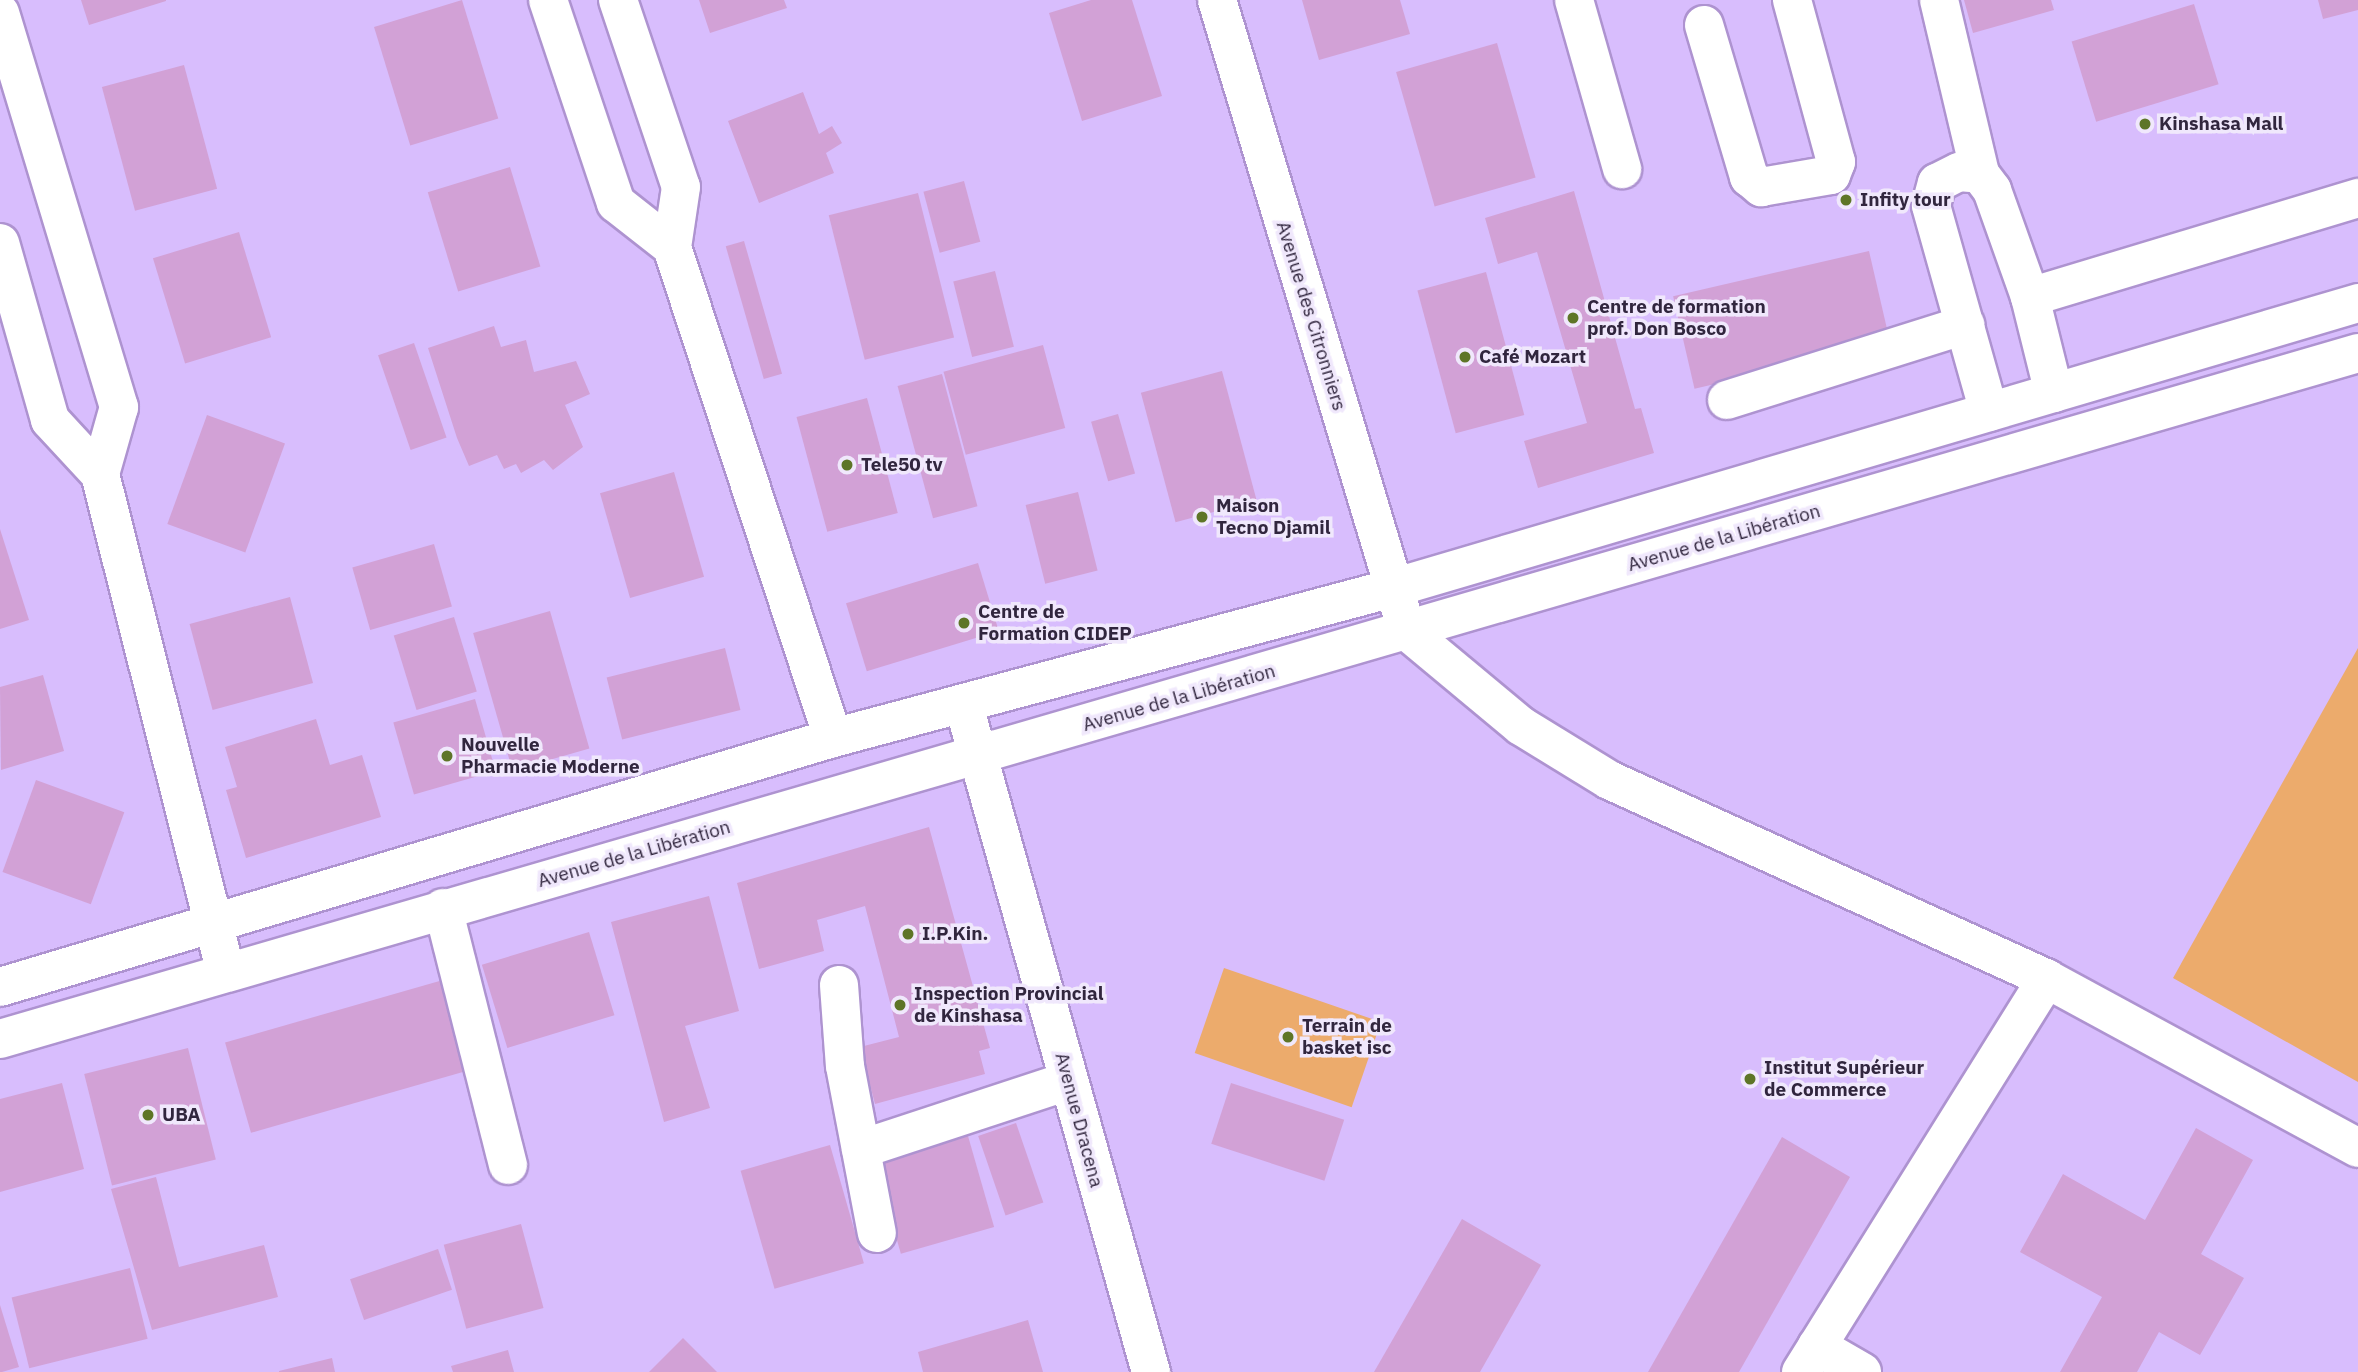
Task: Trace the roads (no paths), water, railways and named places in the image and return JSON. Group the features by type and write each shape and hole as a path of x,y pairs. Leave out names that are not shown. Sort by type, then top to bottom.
{"main road":[{"path":"548,0 616,204 672,247"},
{"path":"618,0 681,187 672,247 833,738"},
{"name":"Avenue des Citronniers","path":"1217,0 1407,631"},
{"path":"1574,0 1622,169"},
{"path":"1704,26 1749,177 1761,187 1831,175 1836,162 1792,0"},
{"path":"1939,0 1979,174 1992,190 2030,297 2054,393"},
{"path":"0,13 119,407 100,474"},
{"path":"1979,174 1959,172 1937,183 1931,205 1989,412"},
{"path":"2030,297 2358,198"},
{"path":"0,243 50,420 100,474 216,924 225,970"},
{"path":"0,987 833,738 964,706 1393,588 2358,303"},
{"path":"1727,400 1965,325"},
{"name":"Avenue de la Libération","path":"0,1039 225,970 979,757 2358,353"},
{"path":"1407,631 1521,726 1609,780 2047,979 2358,1148"},
{"name":"Avenue Dracena","path":"964,706 1151,1372"},
{"path":"443,908 508,1166"},
{"path":"1862,1372 1809,1359 2047,979"},
{"path":"839,985 845,1066 877,1233"},
{"path":"861,1149 1068,1082"}],"place":[{"name":"Kinshasa Mall","path":"2145,124"},
{"name":"Infity tour","path":"1846,200"},
{"name":"Centre de formation prof. Don Bosco","path":"1573,318"},
{"name":"Café Mozart","path":"1465,357"},
{"name":"Tele50 tv","path":"847,465"},
{"name":"Maison Tecno Djamil","path":"1202,517"},
{"name":"Centre de Formation CIDEP","path":"964,623"},
{"name":"Nouvelle Pharmacie Moderne","path":"447,756"},
{"name":"I.P.Kin.","path":"908,934"},
{"name":"Inspection Provincial de Kinshasa","path":"900,1005"},
{"name":"Terrain de basket isc","path":"1288,1037"},
{"name":"Institut Supérieur de Commerce","path":"1750,1079"},
{"name":"UBA","path":"148,1115"}]}
